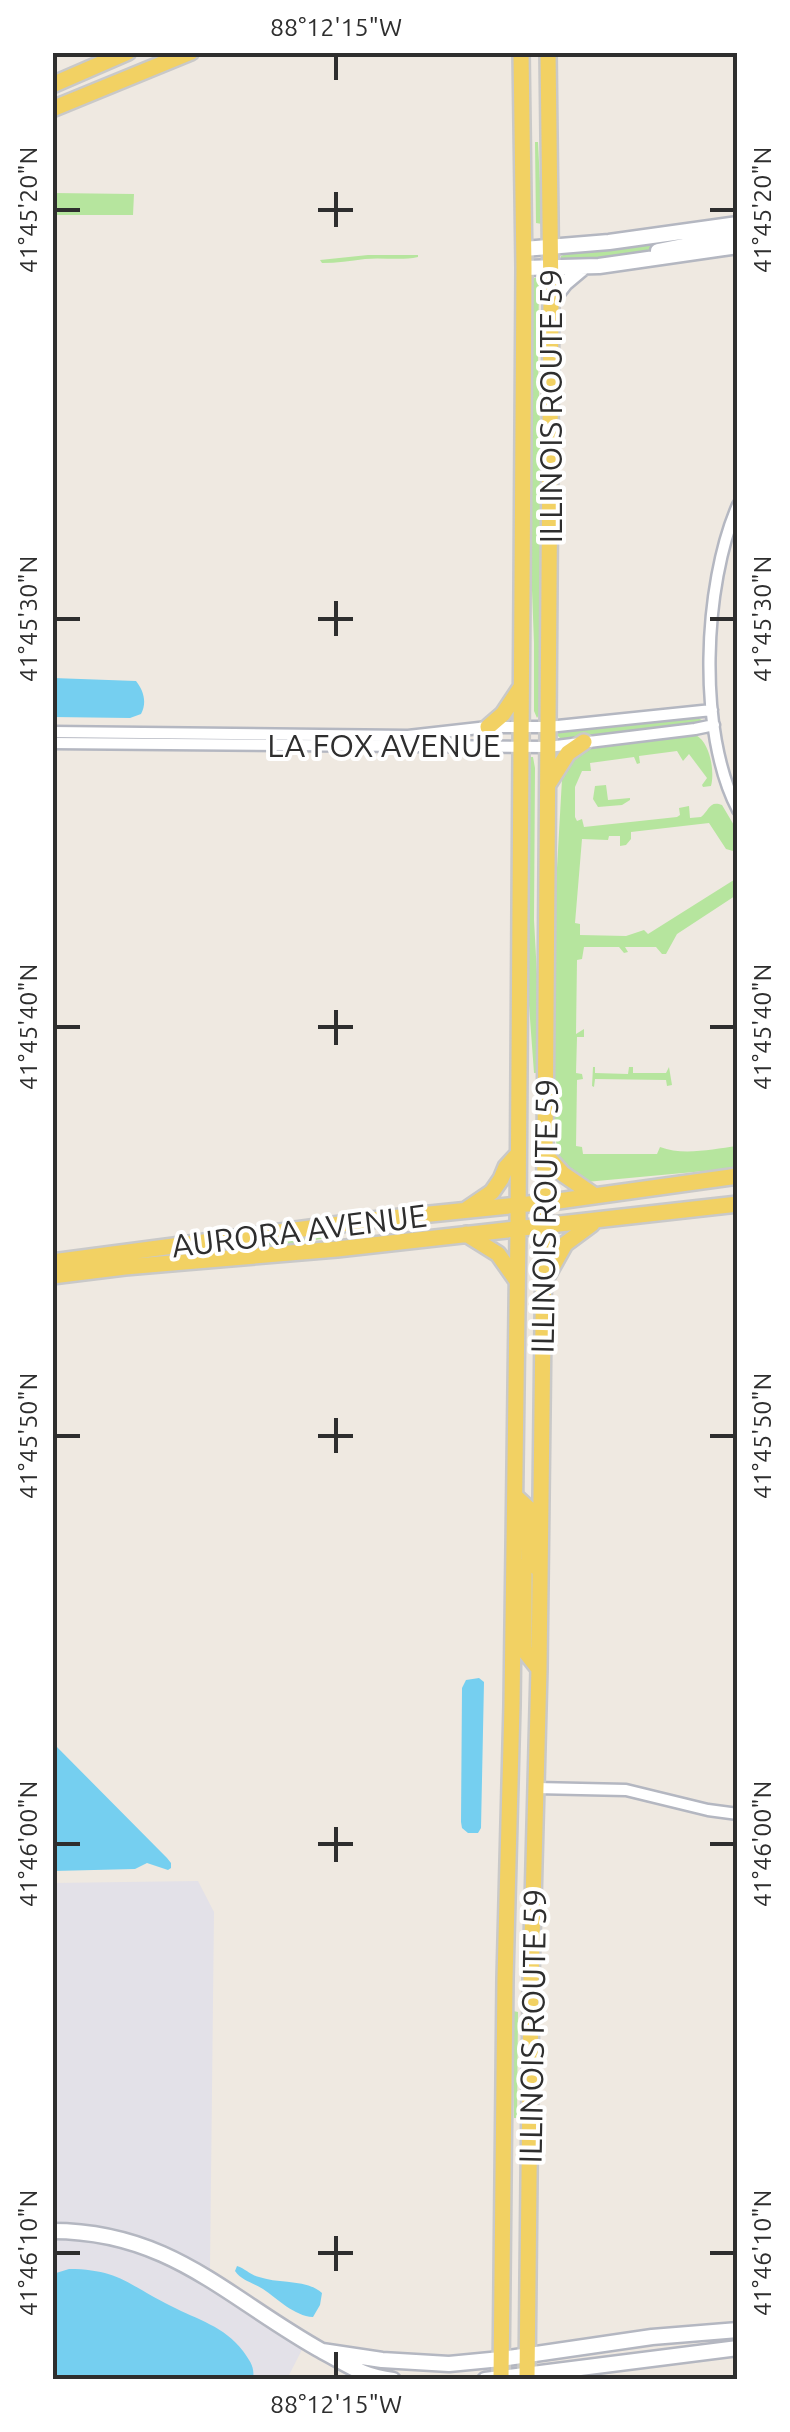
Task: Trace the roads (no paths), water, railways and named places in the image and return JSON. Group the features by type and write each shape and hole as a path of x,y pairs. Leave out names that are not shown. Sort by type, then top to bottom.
{"main road":[{"path":"52,86 128,52"},
{"path":"52,108 191,52"},
{"name":"ILLINOIS ROUTE 59","path":"501,2379 518,1230 522,52"},
{"name":"ILLINOIS ROUTE 59","path":"528,2377 546,1154 551,301 548,52"},
{"path":"488,727 521,687"},
{"path":"547,786 568,753 584,742"},
{"path":"546,1154 563,1174 596,1196"},
{"path":"465,1210 492,1192 517,1155"},
{"name":"AURORA AVENUE","path":"52,1262 738,1176"},
{"name":"AURORA AVENUE","path":"52,1276 738,1204"},
{"path":"544,1281 565,1244 596,1221"},
{"path":"466,1234 498,1254 517,1280"},
{"path":"515,1496 529,1509 529,1562 540,1570"},
{"path":"514,1562 524,1574 524,1650 539,1670"}],"street":[{"path":"524,249 738,225"},
{"path":"551,301 565,283 591,266 724,238 738,225"},
{"path":"524,268 591,266 738,246"},
{"path":"738,505 722,552 710,658 714,725 728,789 738,810"},
{"name":"LA FOX AVENUE","path":"52,732 408,736 712,710"},
{"name":"LA FOX AVENUE","path":"52,743 548,746 714,725"},
{"path":"536,1788 626,1790 738,1814"},
{"path":"52,2231 105,2235 169,2256 352,2370 393,2380"},
{"path":"322,2351 426,2363 502,2360 738,2330"},
{"path":"486,2380 738,2348"}],"water":[{"path":"53,678 136,681 144,697 143,710 130,718 53,717"},
{"path":"479,1678 484,1682 481,1828 478,1833 468,1833 461,1822 462,1688 466,1680"},
{"path":"52,1742 167,1858 171,1868 147,1863 135,1869 53,1871"},
{"path":"237,2266 259,2277 316,2289 322,2293 320,2305 313,2317 299,2314 241,2277 235,2271"},
{"path":"69,2269 112,2275 219,2329 246,2355 253,2368 253,2379 146,2380 93,2375 53,2379 53,2274"}]}
